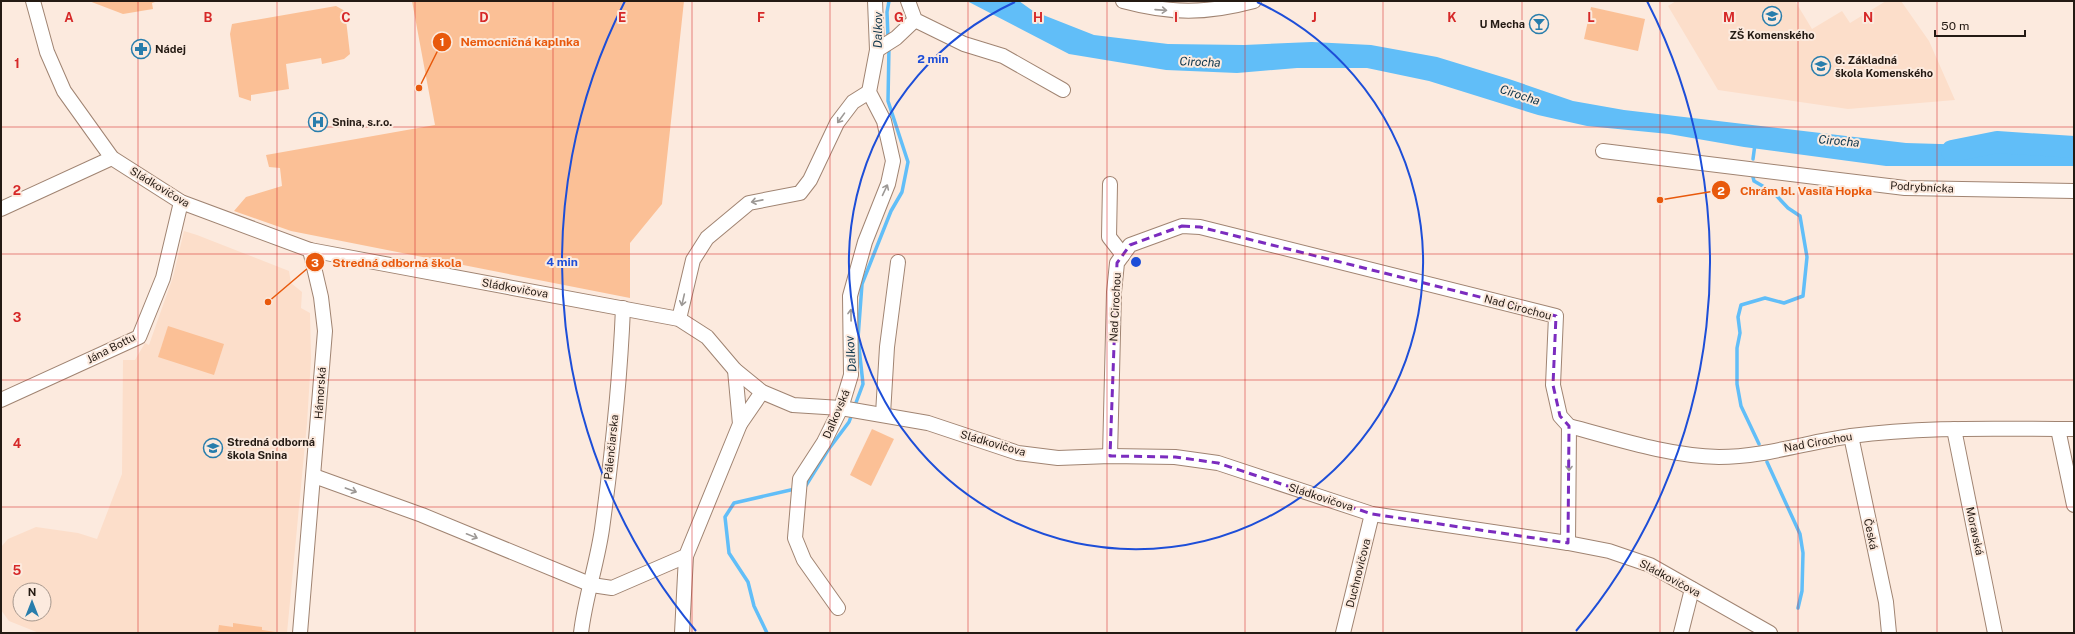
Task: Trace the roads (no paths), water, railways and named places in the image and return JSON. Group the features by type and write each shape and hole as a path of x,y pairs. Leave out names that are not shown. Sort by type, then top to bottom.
{"street":[{"name":"Sládkovičova","path":"33,1 47,52 64,91 112,158 181,202 310,250 679,319 707,337 735,370 762,392 793,405 849,409 928,423 1018,453 1058,458 1110,456 1175,457 1218,463 1372,514 1568,543 1609,551 1650,565 1770,633"},
{"path":"679,319 693,260 707,238 749,203 800,193 810,180 837,123 853,102 869,92 879,49 875,1"},
{"path":"908,1 915,20 964,44 1003,56 1064,90"},
{"path":"1124,1 1152,9 1193,6 1229,8 1254,1"},
{"path":"879,49 896,38 915,20"},
{"name":"Daľkovská","path":"838,608 804,560 795,538 800,479 824,442 849,409 852,374 850,296 865,242 888,184 893,161 884,121 869,92"},
{"name":"Podrybnícka","path":"1603,151 1905,188 2074,191"},
{"path":"1,209 112,158"},
{"path":"1110,184 1109,237 1123,255"},
{"name":"Jána Bottu","path":"1,400 138,337 163,278 181,202"},
{"name":"Nad Cirochou","path":"1110,456 1114,292 1117,263 1130,245 1182,226 1200,227 1556,316 1553,384 1560,416 1569,426 1671,453 1720,457 1754,454 1851,436 1954,429 2074,429"},
{"name":"Hámorská","path":"300,633 325,331 321,296 310,250"},
{"path":"883,414 888,347 898,262"},
{"name":"Pálenčiarska","path":"581,633 584,608 592,585 602,530 610,461 623,308"},
{"path":"735,370 740,424"},
{"path":"682,633 686,556 740,424 762,392"},
{"path":"1568,543 1569,426"},
{"name":"Moravská","path":"1954,429 1995,633"},
{"path":"2058,429 2074,505"},
{"name":"Česká","path":"1851,436 1886,602 1889,633"},
{"path":"314,476 422,515 592,585 612,588 686,556"},
{"name":"Duchnovičova","path":"1343,633 1372,514"},
{"path":"1681,633 1692,590"}],"water":[{"path":"967,1 1019,1 1033,11 1094,35 1168,44 1244,45 1312,42 1371,45 1437,57 1509,79 1573,101 1624,110 1906,143 2007,146 2074,142 2074,166 1886,166 1744,147 1669,134 1587,126 1538,115 1429,81 1367,68 1297,68 1237,73 1166,70 1069,54"}],"waterway":[{"name":"Dalkov","path":"888,38 887,12 889,1"},
{"name":"Dalkov","path":"854,408 863,384 858,338 862,284 891,211 902,192 908,162 888,101 889,46"},
{"name":"Cirocha","path":"1952,151 1997,142 2074,147"},
{"path":"1753,159 1755,144"},
{"path":"1752,173 1754,181 1773,192 1788,208 1800,216 1807,257 1803,296 1784,303 1765,298 1741,305 1738,317 1740,333 1737,348 1737,384 1741,406 1759,444"},
{"name":"Dalkov","path":"805,487 828,450 849,422 852,414"},
{"path":"1767,462 1800,534 1803,553 1802,591 1798,608"},
{"name":"Dalkov","path":"767,633 754,606 748,582 729,553 725,517 734,503 795,489"}],"place":[{"name":"ZŠ Komenského","path":"1772,16"},
{"name":"U Mecha","path":"1539,24"},
{"name":"Nádej","path":"141,49"},
{"name":"6. Základná škola Komenského","path":"1821,66"},
{"name":"Nemocničná kaplnka","path":"419,88"},
{"name":"Snina, s.r.o.","path":"318,122"},
{"name":"Chrám bl. Vasiľa Hopka","path":"1660,200"},
{"name":"Stredná odborná škola","path":"268,302"},
{"name":"Stredná odborná škola Snina","path":"213,448"}]}
